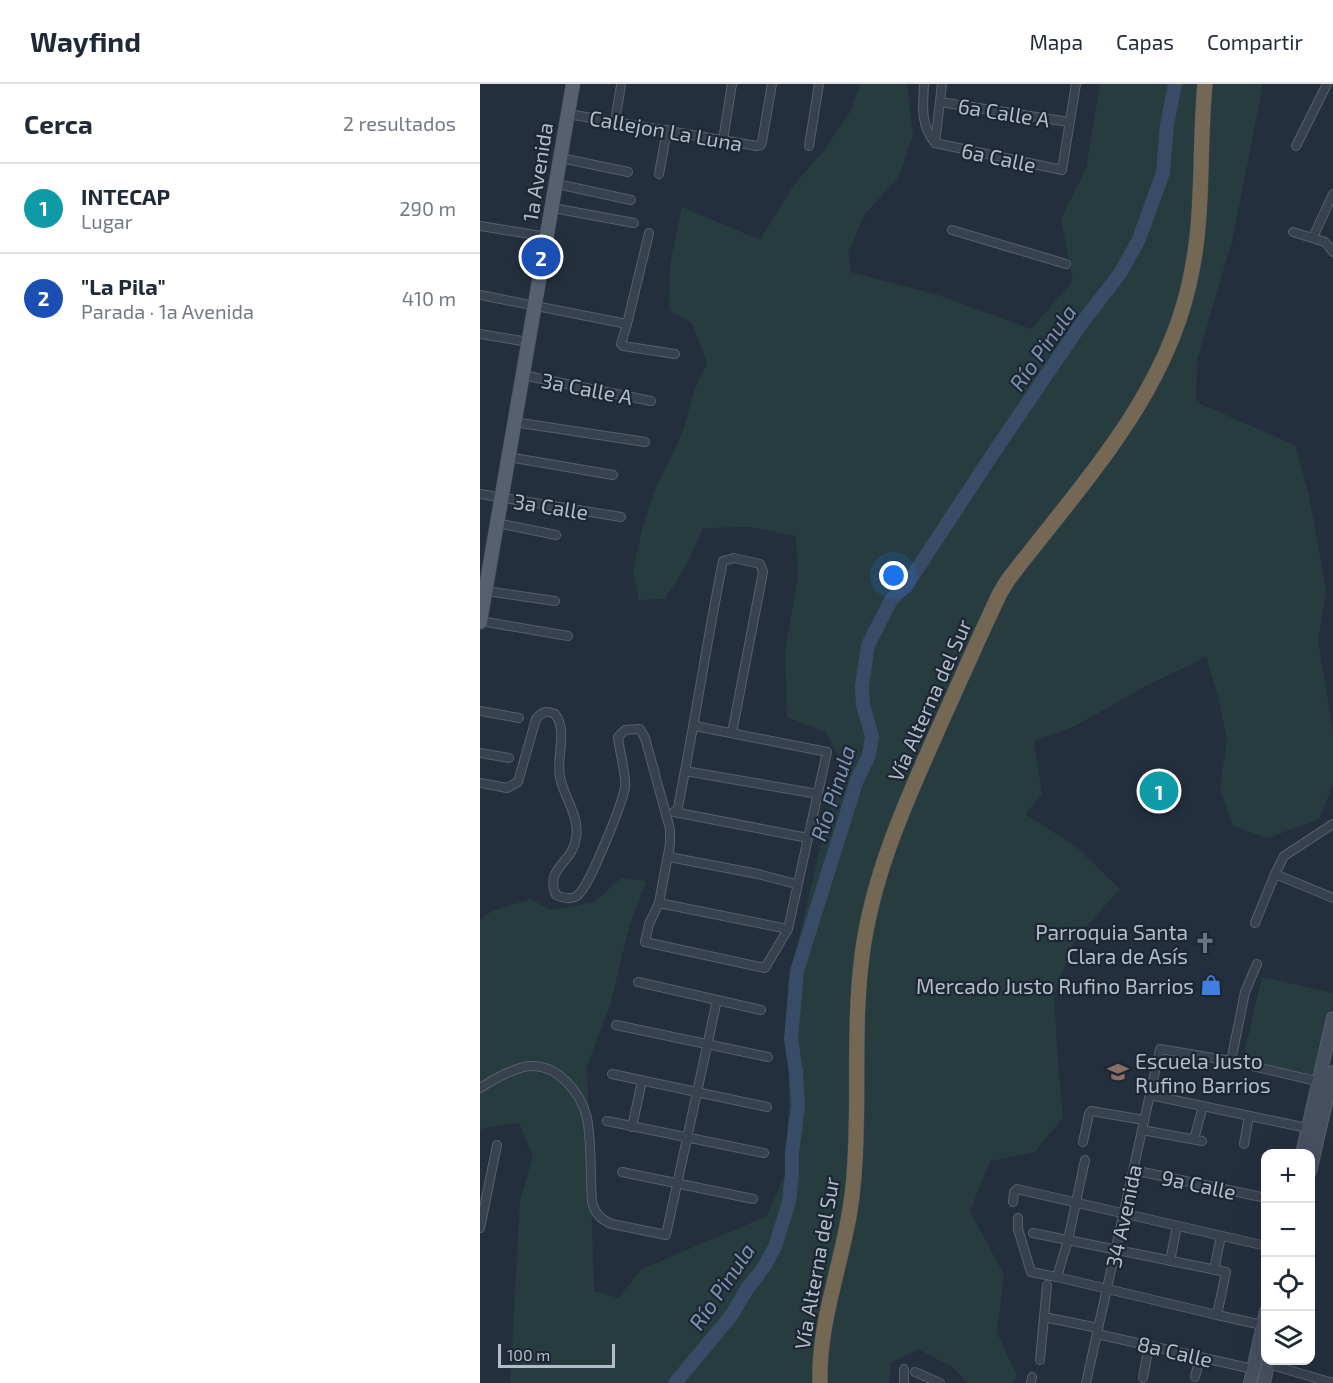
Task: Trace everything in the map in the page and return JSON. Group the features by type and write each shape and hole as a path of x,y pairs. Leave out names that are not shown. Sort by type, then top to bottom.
{"highway":[{"name":"Vía Alterna del Sur","path":"820,1383 821,1343 846,1237 853,1189 859,983 867,925 877,882 893,834 918,773 1000,593 1129,413 1163,338 1184,269 1190,230 1197,84"},
{"name":"Vía Alterna del Sur","path":"1129,413 1146,395 1171,343 1189,288 1199,231 1205,84"},
{"name":"Vía Alterna del Sur","path":"811,1383 812,1342 834,1246 844,1186 850,982 859,922 870,880 899,801 992,590 1119,428"}],"main road":[{"name":"1a Avenida","path":"480,621 573,84"}],"street":[{"path":"723,140 732,84"},
{"name":"Callejon La Luna","path":"568,114 760,146 772,84"},
{"path":"809,146 819,84"},
{"path":"924,84 923,112 927,132 935,144"},
{"path":"935,144 942,84"},
{"path":"1069,122 1076,84"},
{"path":"615,121 621,85"},
{"path":"1296,146 1329,88"},
{"name":"6a Calle A","path":"940,102 1069,122"},
{"name":"6a Calle","path":"935,144 1062,170 1069,122"},
{"path":"659,174 667,130"},
{"path":"561,158 628,172"},
{"path":"557,184 631,200"},
{"path":"1313,237 1333,194"},
{"path":"553,208 634,223"},
{"path":"480,226 548,237"},
{"path":"952,230 1066,264"},
{"path":"1293,232 1325,242 1333,252"},
{"path":"649,233 621,344 675,354"},
{"path":"480,295 627,324"},
{"path":"480,334 528,342"},
{"name":"3a Calle A","path":"522,375 651,401"},
{"path":"514,422 645,442"},
{"path":"508,457 613,475"},
{"name":"3a Calle","path":"480,494 621,517"},
{"path":"497,523 556,535"},
{"path":"677,812 695,726 707,641 723,561 734,558 760,564 763,573 732,733"},
{"path":"486,591 555,601"},
{"path":"480,621 568,636"},
{"path":"480,711 519,718"},
{"path":"480,783 507,788 518,782 536,719 544,712 555,714 560,725 560,777 577,830 573,849 552,882 556,895 566,898 578,895 587,882 620,803 625,785 618,737 625,730 636,728 643,733 670,828 669,857 659,903 649,924 645,942 765,968 788,929 796,884 827,752 695,726"},
{"path":"480,753 509,759"},
{"path":"685,771 818,794"},
{"path":"664,811 808,838"},
{"path":"1255,923 1284,856 1333,824"},
{"path":"669,857 758,874 796,884"},
{"path":"1275,874 1333,897"},
{"path":"659,903 788,929"},
{"path":"1257,964 1245,992 1231,1061 1327,1080"},
{"path":"638,982 761,1010"},
{"path":"480,1088 502,1076 529,1066 545,1068 553,1072 570,1086 582,1104 586,1115 593,1206 598,1214 606,1222 666,1235 717,1000"},
{"path":"1315,1149 1327,1080 1333,1018"},
{"path":"616,1025 768,1057"},
{"name":"34 Avenida","path":"1086,1383 1160,1049 1231,1061"},
{"path":"612,1074 767,1107"},
{"path":"1303,1149 1307,1128 1327,1080"},
{"path":"632,1127 642,1081"},
{"path":"1149,1095 1307,1128"},
{"path":"1142,1130 1198,1140 1203,1106"},
{"path":"1083,1142 1091,1111 1144,1120"},
{"path":"1244,1144 1249,1116"},
{"path":"607,1121 764,1154"},
{"path":"480,1228 497,1145"},
{"path":"1057,1277 1068,1240 1085,1160"},
{"name":"9a Calle","path":"1133,1170 1261,1197"},
{"path":"622,1172 753,1199"},
{"path":"1012,1202 1017,1189 1261,1245"},
{"path":"1018,1218 1018,1229 1030,1272 1261,1325"},
{"path":"1170,1261 1176,1226"},
{"path":"1033,1233 1226,1272 1217,1315"},
{"path":"1214,1270 1221,1236"},
{"path":"1040,1360 1047,1285"},
{"name":"8a Calle","path":"1044,1317 1149,1345 1253,1369"},
{"path":"1251,1383 1261,1330"},
{"path":"1143,1378 1149,1345"},
{"path":"1195,1377 1200,1357"},
{"path":"1264,1383 1267,1365"},
{"path":"1277,1365 1333,1383"},
{"path":"904,1369 904,1383"},
{"path":"915,1372 940,1383"}],"green space":[{"path":"860,84 907,84 913,135 899,176 865,214 848,252 851,272 938,295 1031,329 1073,281 1061,219 1086,169 1100,84 1263,84 1233,237 1197,360 1196,402 1295,445 1309,495 1326,590 1318,641 1333,731 1333,785 1319,819 1268,838 1233,826 1220,789 1227,739 1206,657 1146,686 1075,726 1034,741 1042,794 1025,814 1075,846 1120,889 1076,938 1054,995 1063,1117 1035,1152 990,1161 970,1211 1004,1275 997,1333 1017,1376 1013,1383 968,1383 952,1367 918,1349 891,1363 889,1383 510,1383 520,1201 533,1156 519,1123 483,1128 480,1131 480,920 492,911 531,899 550,910 595,902 621,878 646,881 629,927 611,1002 587,1066 594,1291 618,1298 642,1269 767,1216 785,1174 789,1101 788,983 841,762 826,732 787,717 785,650 798,578 796,536 750,527 703,528 687,564 665,599 639,600 633,571 642,530 655,489 682,434 694,391 707,363 692,323 669,310 670,265 682,207 760,240 794,185 825,149 850,112"},
{"path":"1262,977 1333,993 1333,1004 1314,1076 1243,1059"}],"waterway":[{"name":"Río Pinula","path":"675,1383 731,1316 747,1289 764,1267 775,1247 789,1202 798,1106 791,1039 797,971 857,780 869,755 872,736 863,705 862,686 868,645 891,600 906,586 1081,324 1121,272 1139,239 1163,173 1167,125 1175,84"}],"place":[{"name":"\"La Pila\"","path":"541,257"},
{"name":"INTECAP","path":"1159,791"},
{"name":"Parroquia Santa Clara de Asís","path":"1205,943"},
{"name":"Mercado Justo Rufino Barrios","path":"1211,985"},
{"name":"Escuela Justo Rufino Barrios","path":"1118,1072"}]}
